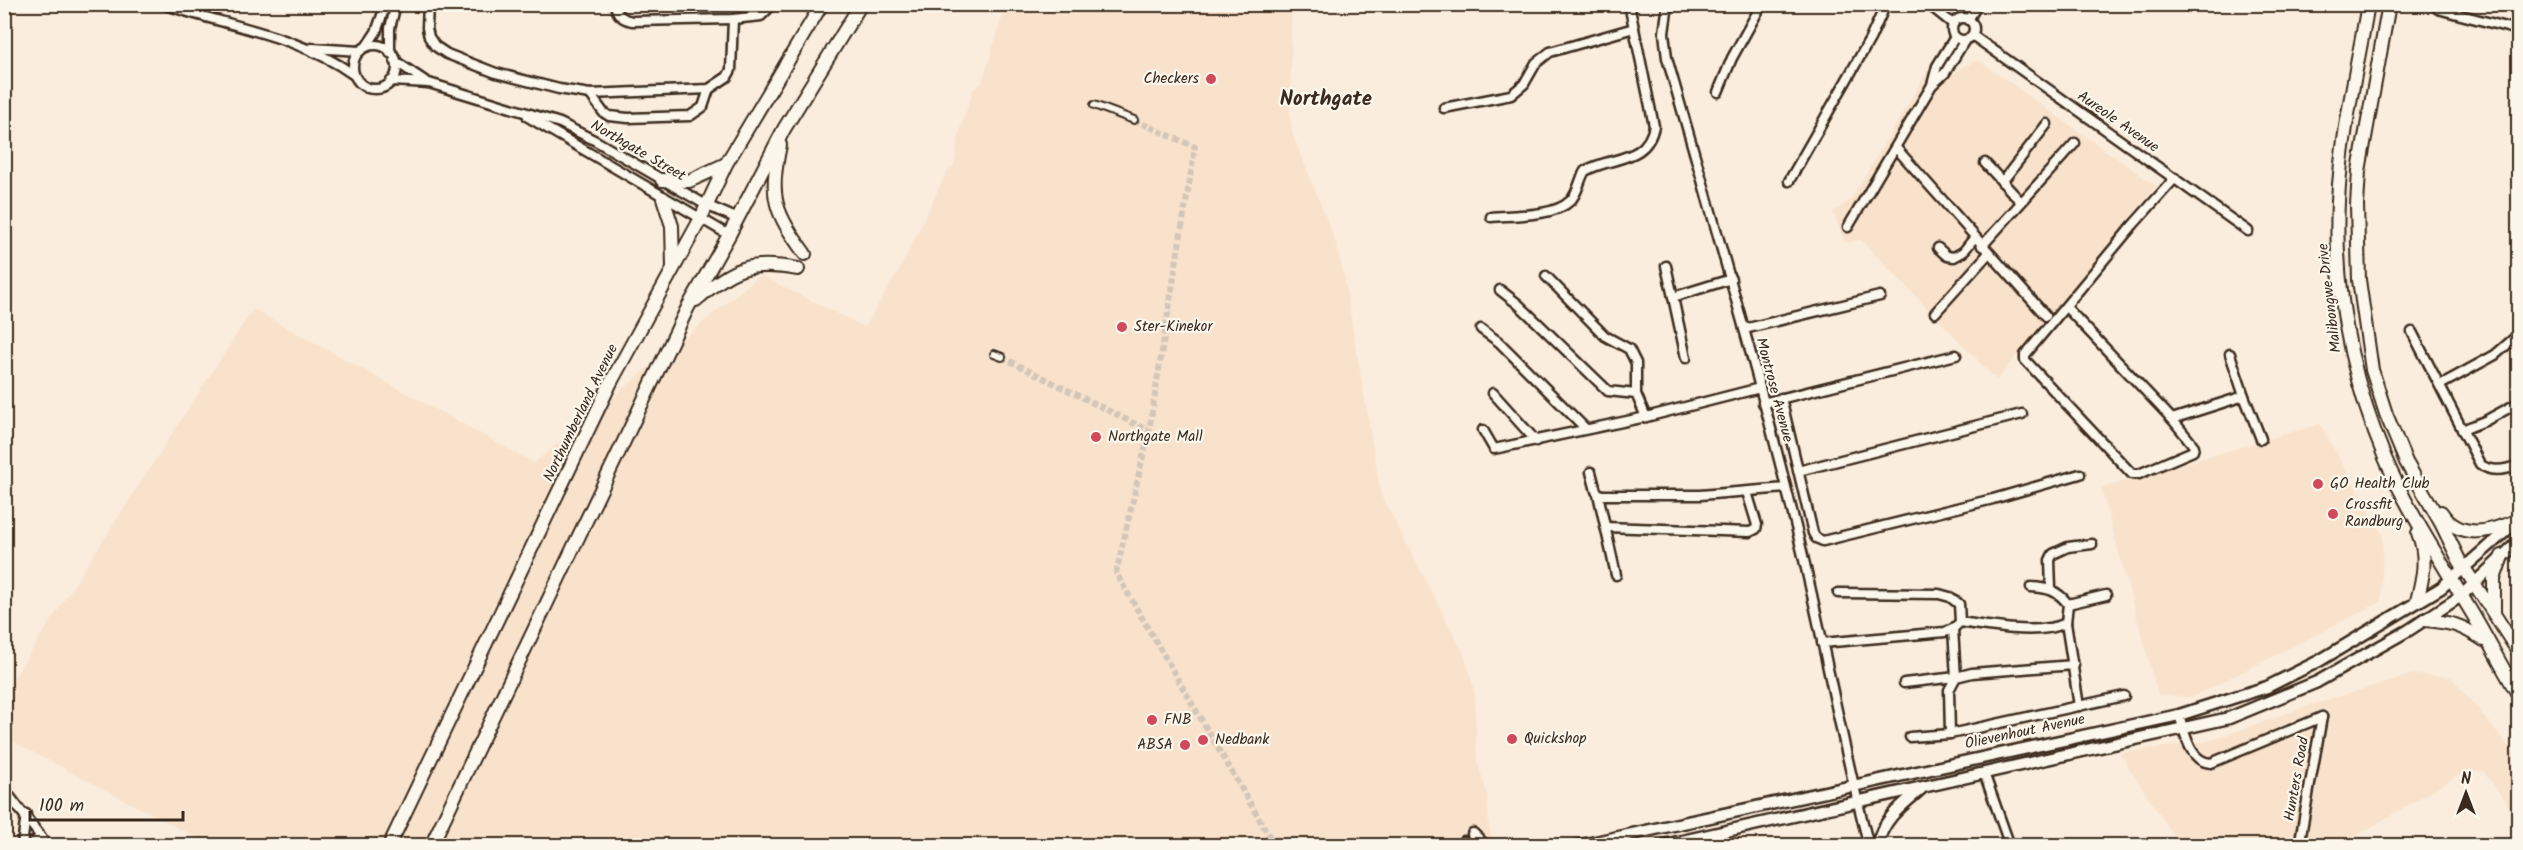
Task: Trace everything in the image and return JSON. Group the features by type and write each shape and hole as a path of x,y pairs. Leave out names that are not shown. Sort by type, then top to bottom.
{"main road":[{"name":"Northumberland Avenue","path":"389,846 611,382 700,220 726,164 822,4"},
{"path":"431,846 688,307 738,219 784,129 861,4"},
{"name":"Malibongwe Drive","path":"2368,4 2341,165 2338,241 2347,336 2356,374 2385,459 2407,503 2518,694"},
{"name":"Malibongwe Drive","path":"2389,4 2360,171 2357,204 2359,280 2372,370 2386,414 2406,462 2464,568 2518,651"},
{"path":"784,129 775,171 774,192 777,209 785,226 805,254"},
{"path":"662,180 689,182 726,164"},
{"path":"663,198 672,226 672,271"},
{"path":"688,307 721,278 739,269 775,265 798,269"},
{"path":"2406,462 2428,490 2446,520 2455,527 2468,531 2485,532 2518,520"},
{"path":"2407,503 2425,554 2425,568 2417,601"},
{"path":"2494,613 2494,579 2502,556"},
{"path":"2424,620 2451,622 2464,627 2487,643"}],"street":[{"path":"164,4 306,48 335,62 354,75 360,83 372,89 386,86 391,81 396,68 389,38 396,4"},
{"path":"354,75 353,63 376,32 386,4"},
{"path":"428,4 429,38 435,46 447,54 496,73 590,94 709,89 727,77 731,70 734,19"},
{"path":"615,4 616,12 623,19 632,21 734,19 761,16 773,4"},
{"path":"1491,217 1534,214 1557,209 1568,203 1585,171 1639,151 1647,145 1654,126 1629,4"},
{"name":"Montrose Avenue","path":"1668,4 1664,33 1667,58 1731,279 1786,488 1869,846"},
{"path":"1718,92 1732,58 1762,4"},
{"path":"1790,181 1870,39 1886,4"},
{"path":"1928,4 1953,24"},
{"path":"1968,21 1978,4"},
{"path":"2433,4 2438,9 2518,30"},
{"path":"383,15 392,18"},
{"path":"1932,85 1946,73 1969,37 1973,26 1962,19 1953,24"},
{"path":"1953,24 1952,31 1955,37"},
{"path":"1444,108 1511,94 1524,84 1536,63 1550,52 1634,28"},
{"path":"1955,37 1969,37"},
{"path":"1848,227 1932,85 1937,66 1955,37"},
{"name":"Aureole Avenue","path":"1969,37 2175,178 2248,231"},
{"path":"306,48 363,49 380,46 393,57"},
{"name":"Northgate Street","path":"393,57 429,83"},
{"name":"Northgate Street","path":"391,81 429,83 543,117 571,129 707,206 738,219"},
{"path":"590,94 603,112 609,116 628,118 690,116 704,107 709,89"},
{"path":"1094,105 1134,120"},
{"name":"Northgate Street","path":"521,112 700,220 729,235"},
{"path":"2002,182 2047,124"},
{"path":"1982,246 2075,143"},
{"path":"1896,148 2046,316"},
{"path":"1985,163 2021,202"},
{"path":"2066,307 2172,419 2194,446 2193,451 2139,474 2132,474 2025,360 2025,354 2175,178"},
{"path":"1938,248 1947,256 1954,257 1963,252 1975,237"},
{"path":"1935,313 1989,253"},
{"path":"1666,266 1686,358"},
{"path":"1546,276 1605,336 1629,349 1636,363 1636,394 1646,417"},
{"path":"1673,297 1731,279"},
{"path":"1500,290 1518,304 1608,392 1636,394"},
{"path":"1744,329 1880,296"},
{"path":"1481,329 1499,342 1586,429"},
{"path":"2412,332 2480,464 2485,468 2508,469 2518,465"},
{"path":"2440,385 2495,355 2518,335"},
{"path":"994,354 1002,357"},
{"path":"2230,354 2261,439"},
{"path":"1763,403 1956,355"},
{"path":"1483,430 1494,448 1646,417 1760,388"},
{"path":"1493,393 1536,441"},
{"path":"2172,419 2244,396"},
{"path":"1781,398 1813,533 1816,538 1823,541 1993,499 2080,474"},
{"path":"2462,430 2485,422 2518,403"},
{"path":"1798,471 2022,414"},
{"path":"1591,472 1616,575"},
{"path":"1598,494 1690,495 1786,488"},
{"path":"1605,527 1750,532 1756,529 1756,525 1747,492"},
{"name":"Olievenhout Avenue","path":"1577,846 1853,784 2179,715 2267,687 2319,661 2441,588 2518,520"},
{"name":"Olievenhout Avenue","path":"1660,846 2184,730 2247,712 2317,682 2424,620 2461,596 2518,542"},
{"path":"2051,589 2050,560 2053,554 2068,547 2092,544"},
{"path":"2031,586 2051,589 2068,604 2066,623 2079,706"},
{"path":"1838,593 1939,594 1950,597 1959,604 1956,625 1956,677 1949,690 1950,734"},
{"path":"2068,604 2106,595"},
{"path":"1822,644 1944,632 1956,625 2034,628 2056,627 2066,623"},
{"path":"1904,683 1972,673 2074,665"},
{"path":"1910,737 1950,734 2124,696"},
{"path":"2179,715 2184,730"},
{"name":"Hunters Road","path":"2184,730 2194,753 2200,760 2211,763 2322,717 2298,846"},
{"path":"1984,773 2010,846"},
{"path":"1877,846 1880,832 1892,813 1923,787"},
{"path":"4,789 26,814 48,846"},
{"path":"22,846 26,814"},
{"path":"1473,834 1485,846"},
{"path":"29,846 40,837"}],"shaded area":[{"path":"1006,5 1292,5 1290,119 1293,136 1334,237 1343,271 1381,495 1463,652 1469,670 1475,693 1477,761 1487,793 1492,840 1460,842 1459,846 211,845 5,738 4,693 253,309 534,463 760,275 865,327 902,265 947,171 954,166 959,134 973,90 982,83"},
{"path":"1935,59 1954,74 1962,67 1978,60 2156,186 1997,380 1861,240 1845,243 1833,212 1850,201"},
{"path":"2320,424 2383,535 2381,602 2192,697 2158,695 2101,488"},
{"path":"2412,674 2451,677 2515,754 2518,760 2518,818 2483,771 2467,770 2341,845 2180,845 2119,753 2208,741 2308,706"}],"tunnel":[{"path":"1134,120 1195,147 1149,431 1116,573 1275,846"},
{"path":"1002,357 1149,431"}],"place":[{"name":"Checkers","path":"1211,79"},
{"name":"Ster-Kinekor","path":"1122,327"},
{"name":"Northgate Mall","path":"1096,437"},
{"name":"GO Health Club","path":"2318,484"},
{"name":"Crossfit Randburg","path":"2333,514"},
{"name":"FNB","path":"1152,720"},
{"name":"Quickshop","path":"1512,739"},
{"name":"Nedbank","path":"1203,740"},
{"name":"ABSA","path":"1185,745"}],"district":[{"name":"Northgate","path":"1326,99"}]}
